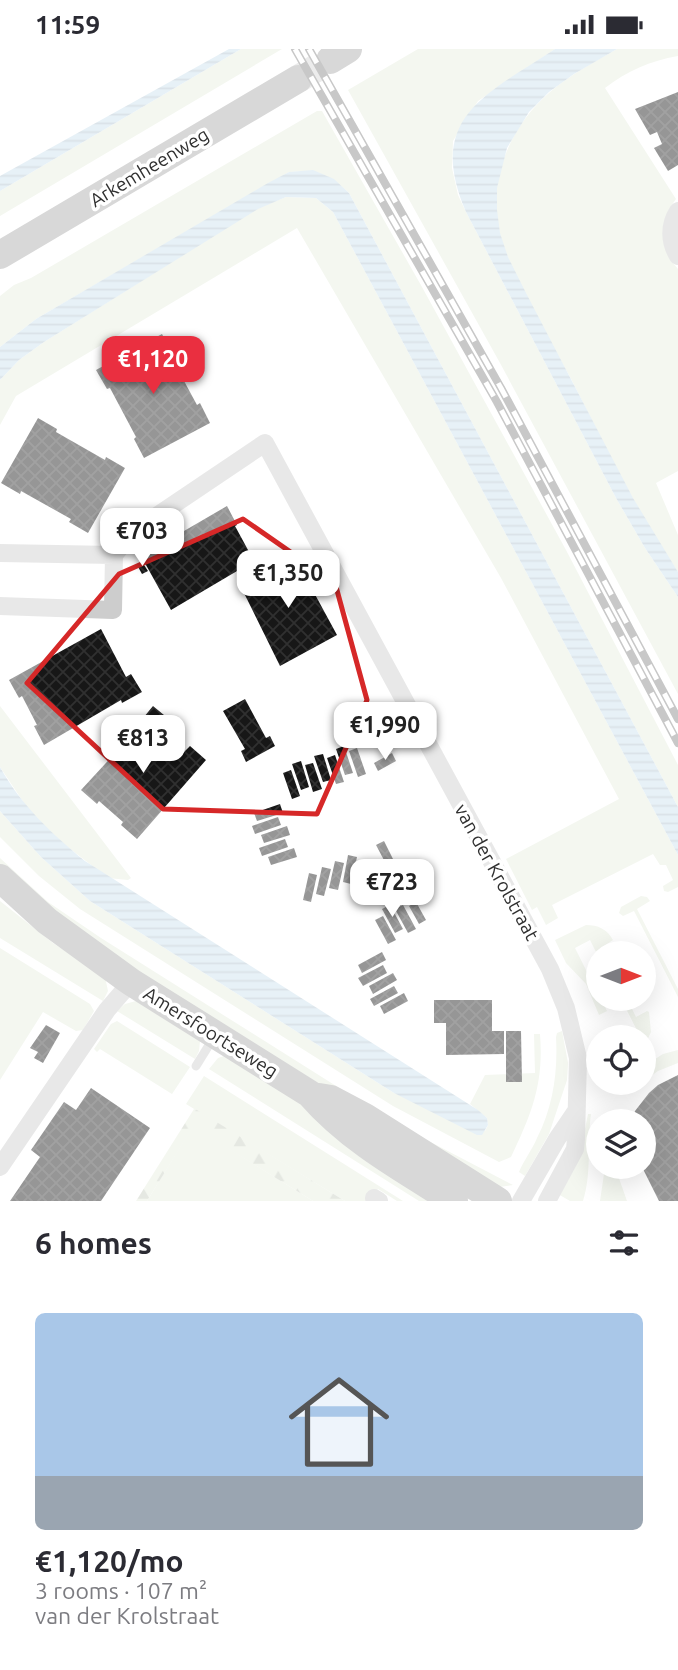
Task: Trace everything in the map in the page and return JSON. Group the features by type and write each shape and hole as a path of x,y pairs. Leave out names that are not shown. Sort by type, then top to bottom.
{"main road":[{"name":"Arkemheenweg","path":"0,237 293,72 0,255"},
{"name":"Amersfoortseweg","path":"0,878 47,921 122,975 310,1094 328,1115 358,1140 454,1201"},
{"name":"Amersfoortseweg","path":"0,896 37,926 89,960 122,975"},
{"name":"Amersfoortseweg","path":"310,1094 331,1099 365,1117 498,1201"}],"street":[{"path":"678,211 671,229 671,240 678,256"},
{"name":"van der Krolstraat","path":"114,555 133,532 265,443 559,989 572,1025 578,1058 575,1149 547,1201"},
{"path":"0,553 114,555 113,610 0,606"},
{"path":"0,1167 107,1010 122,975"},
{"name":"van der Krolstraat","path":"521,1201 576,1111"}],"lane":[{"path":"196,1066 215,1035"}],"highlighted area":[{"path":"243,519 335,583 367,700 317,814 163,809 27,683 119,574"}],"green space":[{"path":"241,49 282,49 0,216 0,191"},
{"path":"418,49 555,49 478,101 453,141 452,168 458,195 466,212 616,498 678,597 678,694 500,363 348,90"},
{"path":"617,49 678,49 678,56 639,67 605,88 676,199 666,217 663,235 667,252 678,269 678,471 656,483 678,535 678,572 634,501 522,289 506,252 496,214 499,175 513,138 523,121 550,92"},
{"path":"317,111 322,111 422,287 566,550 678,765 678,807 349,193 335,181 315,172 289,172 36,319 0,347 0,296 14,285 31,278"},
{"path":"286,197 316,198 333,212 678,855 678,887 664,891 663,886 673,880 666,865 660,865 653,854 552,905 558,918 546,925 537,907 532,910 506,859 619,799 501,578 297,228 16,396 0,425 0,380 19,360 258,208"},
{"path":"0,706 131,878 108,878 56,838 28,809 0,767"},
{"path":"0,811 41,857 90,901 394,1093 485,1131 487,1118 470,1104 485,1075 535,1073 534,1034 540,1034 540,1068 535,1097 511,1157 499,1162 393,1106 80,909 39,876 0,837"},
{"path":"0,858 48,902 101,938 398,1125 513,1185 499,1187 464,1172 66,929 0,872"},
{"path":"641,896 647,897 650,901 637,909 653,941 649,941 634,911 623,916 619,913 621,907"},
{"path":"0,901 53,943 105,977 108,991 103,1001 0,938"},
{"path":"586,925 602,928 613,940 590,940 575,948 586,970 586,984 566,963 555,940"},
{"path":"656,946 678,989 678,997 656,954"},
{"path":"0,948 90,1004 94,1011 83,1030 76,1031 43,1012 0,1080"},
{"path":"136,1001 200,1041 195,1059 117,1011 125,1004"},
{"path":"627,1011 633,1011 636,1017 649,1012 650,1025 634,1025"},
{"path":"117,1021 190,1067 172,1094 100,1049 97,1052 94,1049 111,1024"},
{"path":"562,1031 568,1063 567,1080 549,1134 525,1176 519,1172 551,1102 556,1037 557,1033"},
{"path":"678,1050 678,1063 656,1072 656,1058"},
{"path":"227,1055 285,1090 430,1201 419,1201 209,1069 218,1058"},
{"path":"204,1076 403,1201 397,1201 378,1189 371,1201 345,1201 186,1104"},
{"path":"194,1109 345,1201 313,1201 193,1127 147,1201 136,1201"},
{"path":"586,1124 586,1190 583,1201 570,1201 558,1194 582,1144"},
{"path":"193,1126 313,1201 147,1201"},
{"path":"603,1179 619,1179 627,1201 600,1201"}],"water":[{"path":"229,49 241,49 0,191 0,176"},
{"path":"555,49 617,49 574,74 549,92 529,112 507,148 497,188 500,233 508,257 526,293 633,498 678,572 678,597 616,498 466,212 455,180 453,153 458,131 469,112 506,81"},
{"path":"313,170 334,179 349,193 678,807 678,855 333,212 316,198 286,197 258,209 44,342 19,360 0,380 0,347 36,319 268,183 289,172"},
{"path":"0,767 38,818 85,861 478,1110 487,1118 488,1125 482,1135 477,1135 394,1093 90,901 41,857 0,811"}],"building":[{"path":"678,92 678,165 668,171 654,148 662,144 657,132 650,135 635,109"},
{"path":"162,334 172,354 170,355 210,423 144,458 110,388 107,389 96,370"},
{"path":"38,418 57,429 56,432 105,460 106,457 125,468 88,533 69,522 71,519 1,483"},
{"path":"227,506 254,561 171,610 141,556"},
{"path":"292,552 337,635 280,666 244,593 260,585 253,572"},
{"path":"142,562 148,571 142,574 137,565"},
{"path":"101,629 126,677 131,674 142,692 122,703 121,700 44,745 22,696 19,698 9,680"},
{"path":"245,699 266,738 270,736 275,746 246,762 241,751 245,749 223,711"},
{"path":"153,706 170,720 159,732 183,753 190,746 206,760 137,839 121,825 123,822 99,801 97,804 81,790 141,725 139,723"},
{"path":"344,746 353,773 345,775 336,749"},
{"path":"357,748 366,774 358,777 349,751"},
{"path":"392,753 396,761 378,771 374,763"},
{"path":"323,754 331,780 323,782 314,756"},
{"path":"335,755 344,782 336,784 327,758"},
{"path":"301,761 309,787 301,790 292,764"},
{"path":"313,763 322,789 313,792 305,765"},
{"path":"291,770 300,796 292,799 283,773"},
{"path":"280,804 283,813 257,821 254,813"},
{"path":"278,817 281,825 255,834 252,826"},
{"path":"287,826 290,835 264,843 261,835"},
{"path":"285,839 288,847 262,856 259,848"},
{"path":"384,841 393,859 386,864 376,845"},
{"path":"294,848 297,857 271,865 268,857"},
{"path":"348,855 357,857 351,884 343,882"},
{"path":"335,861 344,863 338,890 329,888"},
{"path":"322,867 331,869 324,896 316,894"},
{"path":"309,873 317,875 311,902 303,900"},
{"path":"416,902 426,920 419,924 409,906"},
{"path":"390,905 403,929 395,933 382,909"},
{"path":"403,905 416,929 408,933 395,909"},
{"path":"383,916 396,940 388,944 375,920"},
{"path":"382,952 386,960 362,973 358,965"},
{"path":"383,965 387,973 363,986 358,978"},
{"path":"393,973 397,980 373,994 369,986"},
{"path":"394,986 398,993 374,1006 370,999"},
{"path":"404,993 408,1001 384,1014 380,1006"},
{"path":"434,1000 492,1000 492,1031 504,1031 504,1054 446,1055 446,1023 434,1023"},
{"path":"46,1025 60,1033 43,1063 34,1058 38,1052 30,1048"},
{"path":"506,1031 521,1031 522,1082 506,1082"},
{"path":"678,1075 678,1201 659,1201 648,1179 656,1179 656,1109 637,1109 647,1095 656,1095 658,1085"},
{"path":"91,1088 150,1128 101,1201 10,1201 40,1157 31,1150 64,1102 76,1110"}],"tunnel":[{"path":"298,79 330,60"}],"railway":[{"path":"295,49 497,402 678,743"},
{"path":"309,49 501,388 678,719"}]}
